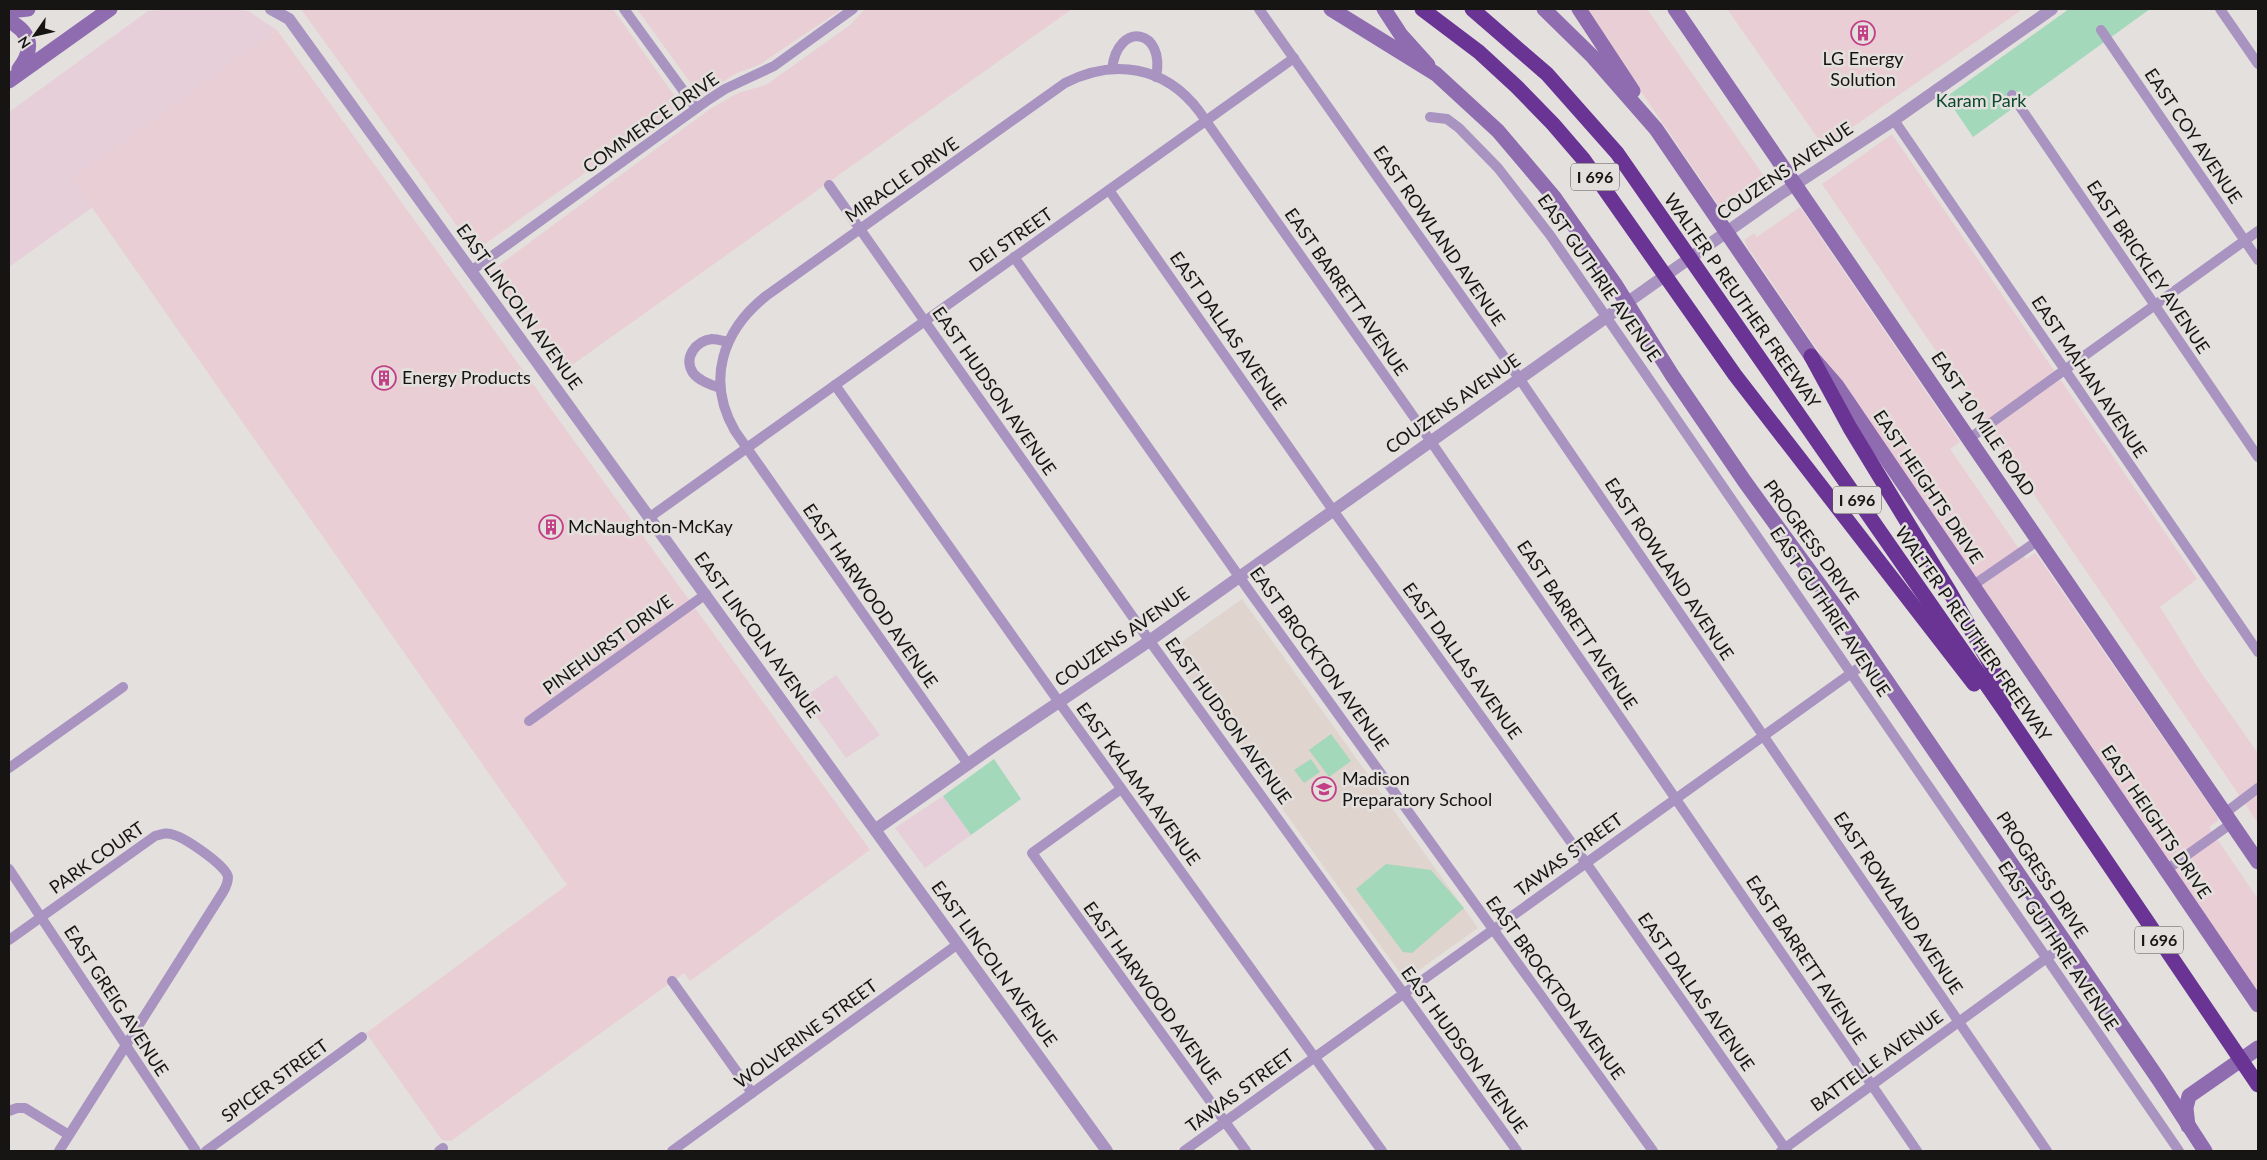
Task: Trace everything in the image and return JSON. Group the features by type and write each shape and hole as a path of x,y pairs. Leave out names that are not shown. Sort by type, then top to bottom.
{"highway":[{"name":"I 696","path":"1422,9 1479,52 1553,124 1584,160 1735,375 2060,795"},
{"name":"WALTER P REUTHER FREEWAY","path":"1472,9 1547,74 1617,153 2006,713 2258,1085"},
{"path":"1811,356 1836,402 1951,594 1998,678 2006,713"}],"main road":[{"path":"9,11 28,9"},
{"path":"11,80 110,9"},
{"name":"PROGRESS DRIVE","path":"1331,9 1436,74 1522,156 1572,221 1745,482 1871,659 2159,1080 2204,1151"},
{"path":"1384,9 1401,35 1436,74"},
{"name":"EAST HEIGHTS DRIVE","path":"1544,9 1593,57 1656,129 1811,356 1837,386 2258,1005"},
{"path":"1579,9 1623,74 1656,129"},
{"name":"EAST 10 MILE ROAD","path":"1675,9 2258,862"},
{"path":"9,20 24,33 30,46 28,57 11,80"},
{"path":"2188,1127 2186,1104 2193,1092 2258,1048"}],"street":[{"name":"EAST LINCOLN AVENUE","path":"272,9 289,14 471,271 1107,1151"},
{"path":"624,9 696,108"},
{"name":"COMMERCE DRIVE","path":"471,271 696,108 726,89 774,66 853,9"},
{"name":"EAST ROWLAND AVENUE","path":"1259,9 1519,378 2047,1151"},
{"name":"COUZENS AVENUE","path":"876,829 1239,577 1795,184 1894,120 2052,9"},
{"path":"2220,9 2258,64"},
{"name":"EAST COY AVENUE","path":"2101,30 2258,260"},
{"path":"1112,69 1115,53 1120,45 1127,38 1138,36 1148,39 1156,49 1158,66 1156,77"},
{"name":"DEI STREET","path":"650,517 1294,58"},
{"name":"MIRACLE DRIVE","path":"746,448 728,417 720,388 722,362 728,342 739,323 757,303 1065,83 1084,74 1112,69 1137,71 1156,77 1183,93 1206,121"},
{"name":"EAST BRICKLEY AVENUE","path":"2012,95 2258,456"},
{"name":"EAST GUTHRIE AVENUE","path":"1430,117 1447,119 1452,123 1498,168 1536,215 2178,1151"},
{"name":"EAST MAHAN AVENUE","path":"1894,120 2258,652"},
{"name":"EAST BARRETT AVENUE","path":"1206,121 1430,441 1917,1151"},
{"name":"EAST HUDSON AVENUE","path":"829,185 1149,640 1517,1151"},
{"name":"EAST DALLAS AVENUE","path":"1109,190 1333,510 1586,863 1784,1150"},
{"path":"1970,438 2258,231"},
{"name":"EAST BROCKTON AVENUE","path":"1014,257 1239,577 1653,1151"},
{"path":"720,388 698,378 693,372 690,360 694,347 704,341 713,339 728,342"},
{"name":"EAST KALAMA AVENUE","path":"835,385 1059,702 1382,1151"},
{"name":"EAST HARWOOD AVENUE","path":"746,448 968,764"},
{"path":"1972,586 2039,540"},
{"name":"PINEHURST DRIVE","path":"529,721 706,594"},
{"name":"TAWAS STREET","path":"1184,1151 1871,659"},
{"path":"9,768 123,687"},
{"path":"2166,870 2229,818 2258,788"},
{"name":"EAST HARWOOD AVENUE","path":"1122,789 1032,853 1246,1151"},
{"name":"PARK COURT","path":"9,940 145,842 166,833 175,835 223,868 228,876 223,892 126,1046"},
{"name":"EAST GREIG AVENUE","path":"9,869 196,1151"},
{"name":"WOLVERINE STREET","path":"672,1151 958,944"},
{"name":"BATTELLE AVENUE","path":"1784,1150 2066,944"},
{"path":"672,981 752,1093"},
{"name":"SPICER STREET","path":"206,1151 362,1037"},
{"path":"59,1151 126,1046"},
{"path":"9,1111 25,1108 69,1135"}],"shaded area":[{"path":"233,9 248,11 277,30 73,179 93,207 9,267 9,112 148,11"},
{"path":"301,9 613,9 681,105 475,251"},
{"path":"637,9 842,9 759,65 737,73 700,96"},
{"path":"865,9 1072,9 565,370 491,271 710,109 738,93 766,85 850,25"},
{"path":"1585,9 1647,9 1764,176 1733,198 1735,204 1727,210 1719,206"},
{"path":"1727,9 2023,9 1824,147"},
{"path":"277,30 870,850 690,981 684,973 451,1141 442,1140 366,1033 567,885 72,179"},
{"path":"1892,134 2197,579 2160,607 2200,671 2258,753 2258,823 1822,184"},
{"path":"1800,207 1960,442 1950,449 2026,559 2035,553 2037,555 2218,818 2218,821 2209,827 2258,899 2258,996 1746,245 1745,239 1754,233 1757,237"},
{"name":"Madison Preparatory School","path":"1242,599 1478,928 1405,980 1169,651"},
{"path":"836,675 880,735 846,758 803,698"},
{"path":"943,796 971,835 925,868 895,828"}],"green space":[{"name":"Karam Park","path":"2069,9 2150,9 1973,137 1946,97"},
{"path":"1331,734 1351,761 1329,777 1309,750"},
{"path":"994,759 1021,799 971,835 943,796"},
{"path":"1311,759 1320,772 1304,783 1294,770"},
{"path":"1386,864 1431,870 1464,908 1412,953 1403,952 1356,889"}],"place":[{"name":"LG Energy Solution","path":"1863,33"},
{"name":"Energy Products","path":"384,378"},
{"name":"McNaughton-McKay","path":"551,527"},
{"name":"Madison Preparatory School","path":"1324,789"}]}
